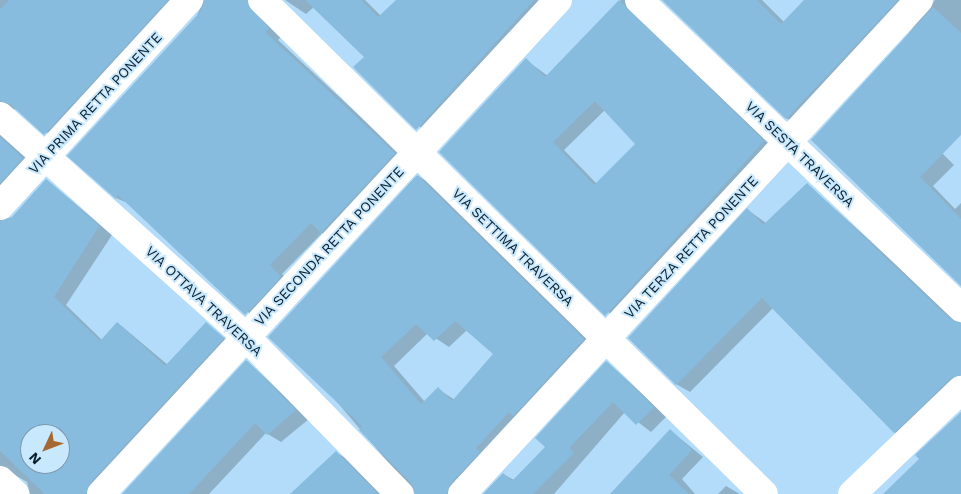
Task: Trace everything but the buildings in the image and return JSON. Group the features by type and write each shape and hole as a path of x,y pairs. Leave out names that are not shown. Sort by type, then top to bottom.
{"street":[{"name":"VIA PRIMA RETTA PONENTE","path":"0,206 189,0"},
{"name":"VIA SETTIMA TRAVERSA","path":"262,0 764,494"},
{"name":"VIA SECONDA RETTA PONENTE","path":"101,494 558,0"},
{"name":"VIA SESTA TRAVERSA","path":"639,0 961,308"},
{"name":"VIA TERZA RETTA PONENTE","path":"462,494 919,0"},
{"name":"VIA OTTAVA TRAVERSA","path":"0,116 246,337 400,494"},
{"path":"852,494 961,390"},
{"path":"0,480 15,494"}]}
